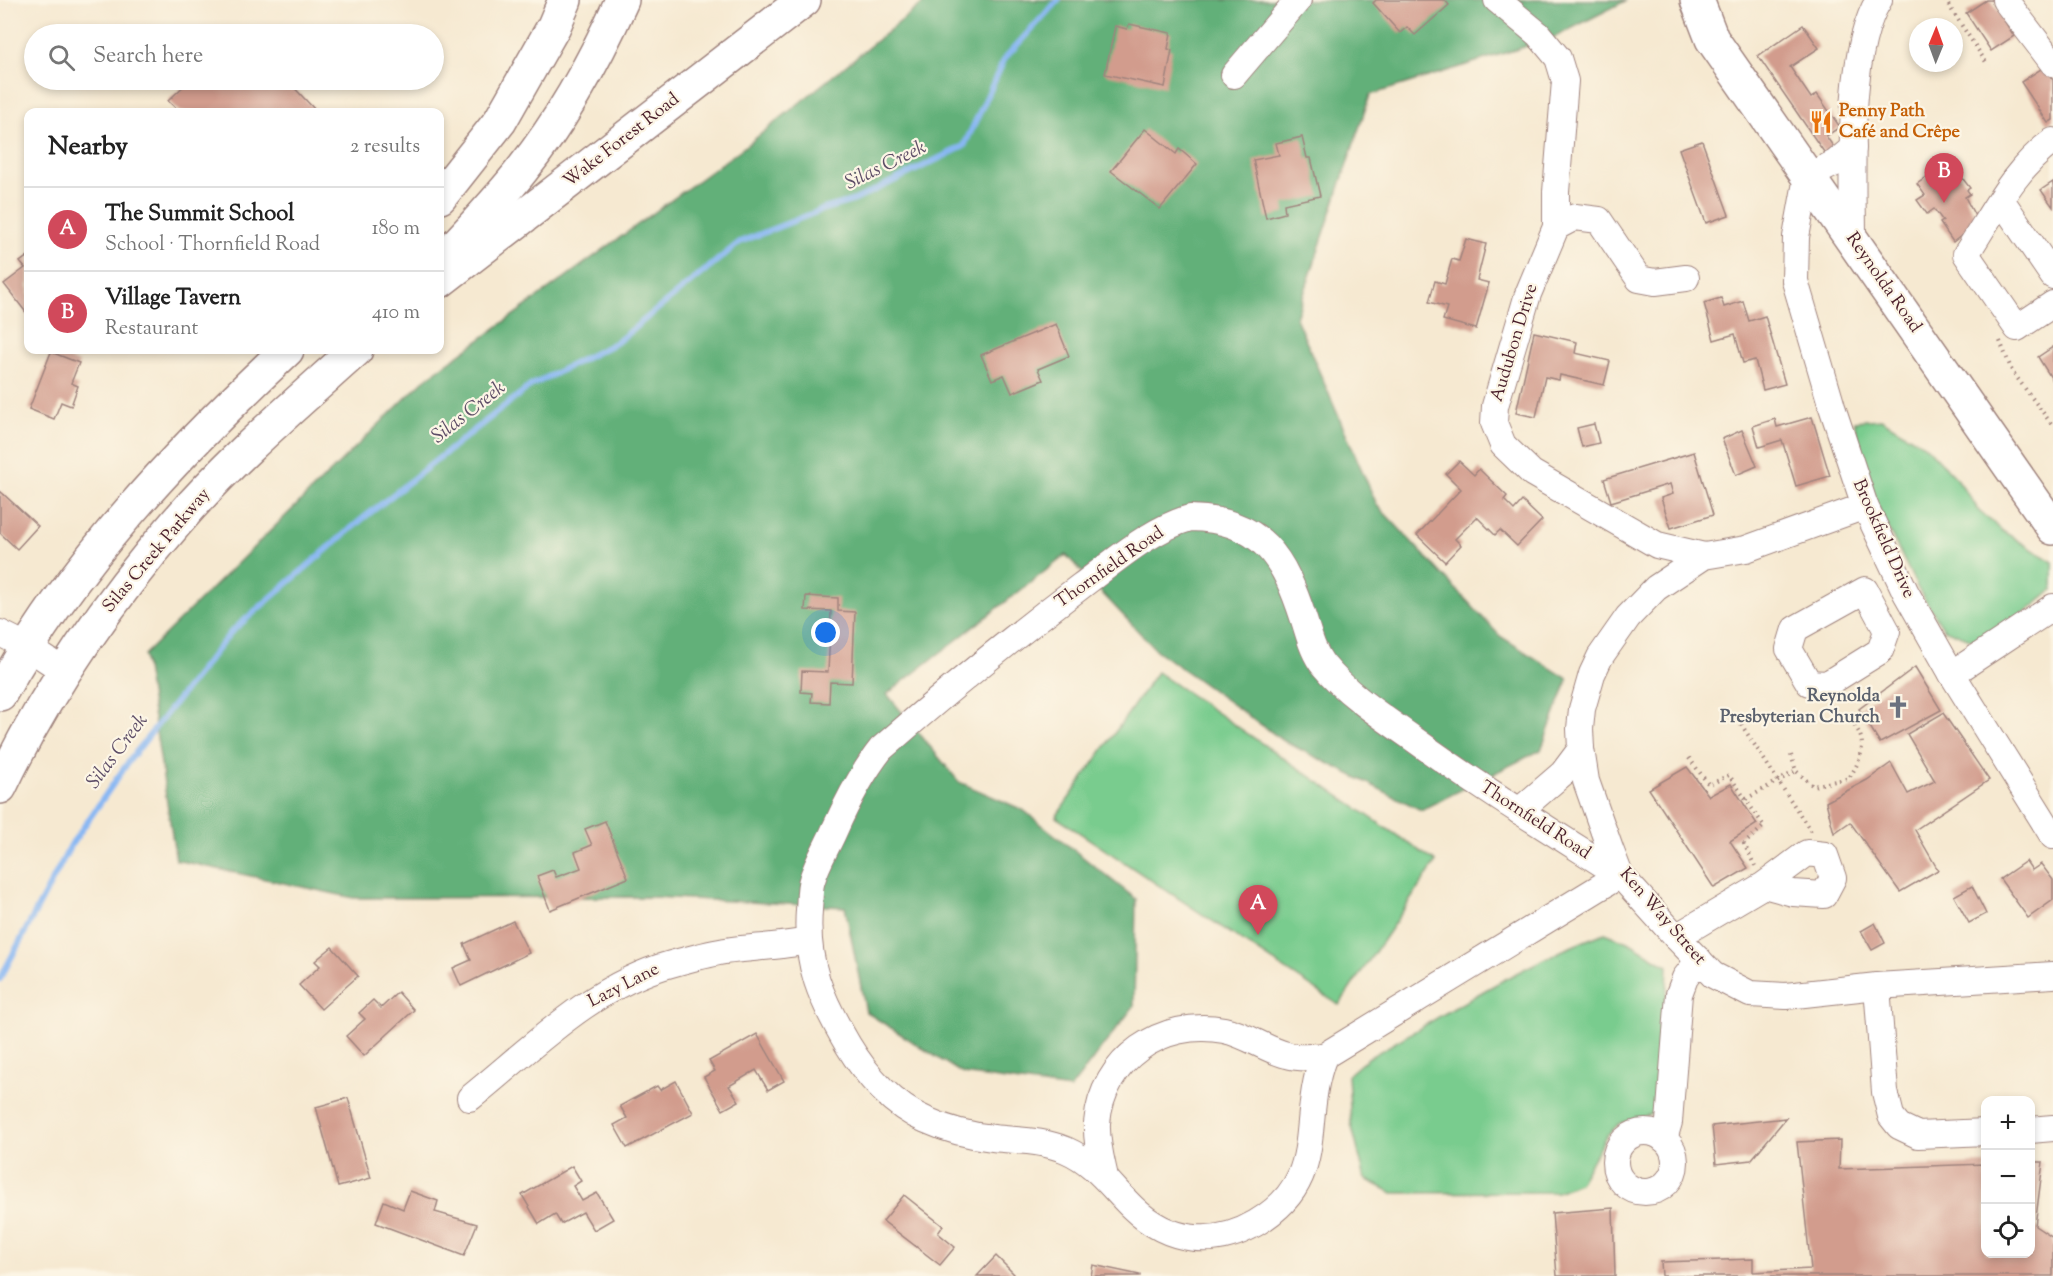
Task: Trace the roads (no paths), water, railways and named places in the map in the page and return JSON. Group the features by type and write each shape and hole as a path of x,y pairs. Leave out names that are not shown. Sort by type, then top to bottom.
{"main road":[{"path":"444,192 500,121 554,26 565,0"},
{"path":"444,259 523,170 559,119 603,43 622,0"},
{"name":"Wake Forest Road","path":"444,278 804,0"},
{"name":"Reynolda Road","path":"1697,0 1712,39 2053,528"},
{"name":"Reynolda Road","path":"1705,0 1712,39"},
{"path":"0,694 13,640 191,443 283,354"},
{"name":"Silas Creek Parkway","path":"0,787 64,671 116,596 177,522 243,454 352,354"}],"street":[{"path":"1234,75 1298,0"},
{"name":"Audubon Drive","path":"1497,0 1538,34 1558,58 1565,81 1556,227 1528,294 1495,406 1494,423 1503,445 1532,473 1657,545 1704,556"},
{"path":"1853,240 1853,148 1860,46 1870,14 1879,0"},
{"path":"2005,0 2053,63"},
{"path":"2053,141 2022,167 1966,254 2016,328 2053,304"},
{"path":"1808,177 1835,163 1853,148"},
{"name":"Brookfield Drive","path":"1808,177 1796,237 1795,280 1832,407 1865,506 1896,572 1952,674 2053,836"},
{"path":"2002,201 2053,276"},
{"path":"1556,227 1575,217 1599,220 1639,279 1655,282 1686,278"},
{"name":"Ken Way Street","path":"1865,506 1746,549 1704,556 1676,573 1642,600 1600,657 1582,709 1581,749 1591,798 1620,875 1713,975 1734,988 1765,996 2053,975"},
{"name":"Thornfield Road","path":"1324,1056 1315,1085 1309,1154 1301,1176 1280,1205 1256,1223 1229,1236 1216,1239 1174,1235 1135,1210 1088,1162 1061,1148 1045,1142 992,1138 949,1128 924,1119 895,1099 858,1062 820,992 807,941 811,882 844,809 881,749 1023,630 1159,532 1190,518 1234,526 1252,533 1267,544 1290,581 1313,647 1321,663 1381,716 1460,772 1620,875"},
{"path":"1865,590 1896,572"},
{"path":"1952,674 2053,607"},
{"path":"13,640 64,671"},
{"path":"1519,811 1563,773 1581,749"},
{"path":"1105,1177 1097,1138 1102,1098 1117,1068 1142,1047 1161,1036 1201,1028 1249,1037 1286,1055 1324,1056 1620,875"},
{"path":"1676,937 1764,885"},
{"name":"Lazy Lane","path":"470,1098 586,1004 632,978 669,964 725,951 773,948 807,941"},
{"path":"1664,1139 1669,1122 1679,994 1685,978 1699,960"},
{"path":"1877,987 1885,1092 1890,1116 1899,1126 1918,1135 1981,1132"},
{"path":"2035,1130 2053,1128"}],"waterway":[{"name":"Silas Creek","path":"0,979 71,845 129,761 231,632 361,520 530,386 617,342 740,242 824,209 855,200 964,146 1005,58 1058,0"}],"place":[{"name":"Penny Path Café and Crêpe","path":"1821,122"},
{"name":"Village Tavern","path":"1944,203"},
{"name":"Reynolda Presbyterian Church","path":"1898,707"},
{"name":"The Summit School","path":"1258,935"}]}
